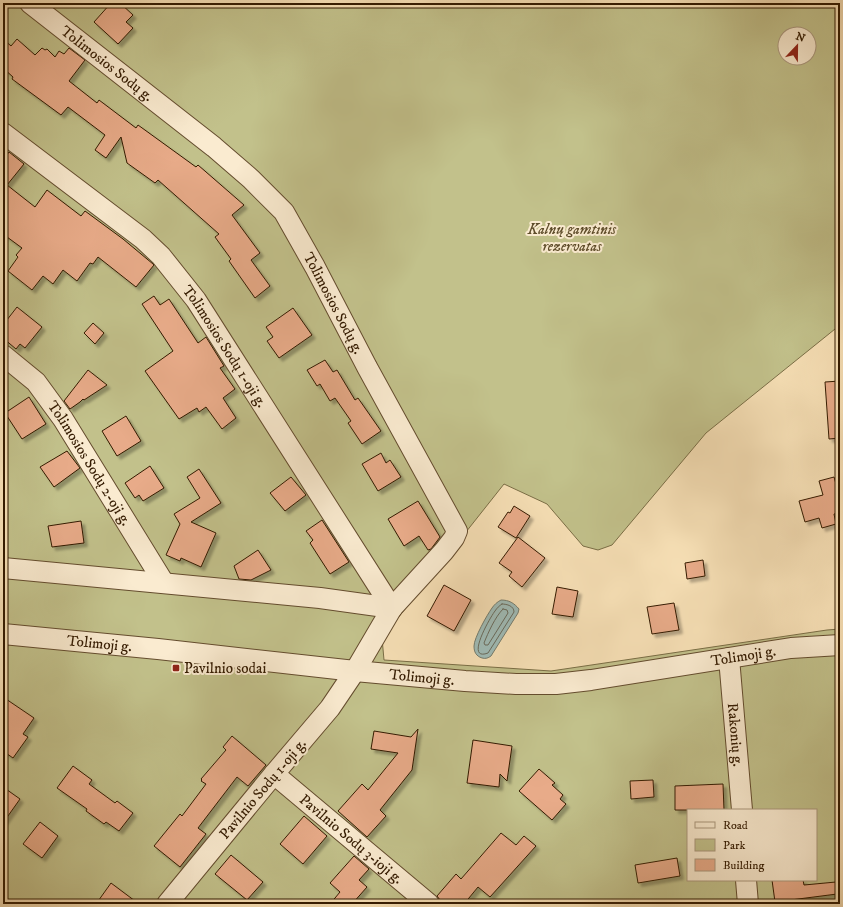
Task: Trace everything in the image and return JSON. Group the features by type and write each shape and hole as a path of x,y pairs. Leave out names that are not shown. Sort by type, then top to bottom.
{"street":[{"name":"Tolimosios Sodų g.","path":"30,3 214,147 251,179 284,212 370,374 457,531 454,538 444,551 392,608 355,671"},
{"name":"Tolimosios Sodų 1-oji g.","path":"3,133 143,239 161,256 196,300 392,608"},
{"name":"Tolimosios Sodų 2-oji g.","path":"3,355 36,382 63,419 164,583"},
{"path":"3,568 320,598 392,608"},
{"name":"Tolimoji g.","path":"3,634 158,649 355,671 516,684 556,684 591,680 791,648 840,645"},
{"name":"Rakonių g.","path":"729,658 742,809"},
{"name":"Pavilnio Sodų 1-oji g.","path":"167,904 330,708 355,671"},
{"name":"Pavilnio Sodų 3-ioji g.","path":"274,774 429,904"},
{"path":"746,881 748,904"}],"green space":[{"name":"Kalnų gamtinis rezervatas","path":"3,3 840,3 840,325 706,433 612,545 598,550 583,546 547,504 504,484 382,638 384,660 551,671 840,629 840,904 3,904"}],"water":[{"path":"501,600 509,601 513,604 519,609 518,613 491,656 482,658 475,652 474,646 476,638 490,611"}],"building":[{"path":"111,3 120,3 133,15 126,22 133,28 118,44 94,22"},
{"path":"3,39 11,46 17,39 35,55 42,48 45,50 47,49 55,57 59,51 64,54 69,48 85,60 69,81 97,103 99,100 136,128 138,125 196,167 198,165 244,205 232,215 260,253 251,260 270,286 255,298 229,261 231,259 215,237 219,234 158,180 155,183 127,163 121,137 106,158 95,150 105,135 68,107 61,115 12,79 13,77 3,68"},
{"path":"9,152 24,164 7,185 35,207 47,190 81,216 85,211 123,239 154,265 136,287 98,257 93,264 90,263 77,281 63,270 53,284 43,276 32,290 8,271 18,257 16,255 22,248 3,234 3,160"},
{"path":"154,296 160,305 169,299 198,343 206,337 224,366 220,368 235,389 223,398 236,418 222,429 206,407 199,412 197,408 179,419 145,371 173,351 142,304"},
{"path":"17,307 42,327 25,348 20,344 16,349 3,338 3,325"},
{"path":"293,308 312,335 279,358 267,341 273,337 266,327"},
{"path":"93,323 104,333 95,344 84,333"},
{"path":"325,360 333,372 337,370 355,400 358,398 381,431 362,444 348,423 351,421 335,398 330,401 320,384 317,386 307,370"},
{"path":"88,370 107,385 84,400 83,399 70,409 64,401"},
{"path":"840,381 840,438 829,439 825,382"},
{"path":"29,397 46,424 22,439 5,413"},
{"path":"126,416 141,441 117,456 102,431"},
{"path":"67,451 80,468 54,487 40,467"},
{"path":"381,453 386,463 390,460 401,477 378,491 362,464"},
{"path":"150,466 164,488 143,501 139,495 135,498 125,483"},
{"path":"199,469 221,503 191,522 216,533 201,567 181,558 180,561 166,555 180,524 174,514 200,498 187,477"},
{"path":"291,477 306,495 285,511 270,493"},
{"path":"834,477 840,498 840,513 834,514 836,524 822,528 819,518 805,522 799,501 823,495 819,481"},
{"path":"418,501 440,537 431,549 428,550 419,536 404,546 388,519"},
{"path":"514,506 530,516 516,538 498,527"},
{"path":"322,520 349,562 330,574 310,543 313,540 306,531"},
{"path":"81,521 84,543 52,547 48,526"},
{"path":"518,537 545,558 522,587 509,576 512,572 499,563"},
{"path":"258,550 271,570 251,580 239,579 234,566"},
{"path":"703,560 705,576 687,579 685,563"},
{"path":"444,585 471,600 454,631 427,616"},
{"path":"557,587 578,591 573,617 552,614"},
{"path":"674,603 679,630 652,634 647,607"},
{"path":"3,697 34,718 23,734 28,737 13,758 3,751"},
{"path":"418,729 412,770 380,810 386,816 367,837 338,811 362,784 368,790 398,753 371,749 374,731 411,737"},
{"path":"232,736 266,765 248,786 237,777 198,828 206,834 180,867 154,846 180,814 182,816 206,784 201,781 201,779 226,750 223,747"},
{"path":"473,740 512,746 507,781 500,774 499,787 467,783"},
{"path":"73,766 92,780 89,784 115,803 117,801 133,813 119,831 106,822 104,824 86,811 87,809 57,788"},
{"path":"539,769 555,783 552,785 563,795 560,799 566,804 552,820 519,791"},
{"path":"653,780 654,797 631,799 630,781"},
{"path":"723,784 724,809 675,810 675,786"},
{"path":"3,787 20,799 3,823"},
{"path":"304,816 327,836 303,864 280,844"},
{"path":"40,822 58,836 42,858 23,844"},
{"path":"501,833 516,845 524,836 536,846 490,897 478,887 464,904 440,904 440,900 437,896 456,874 461,879"},
{"path":"231,855 263,882 247,900 215,874"},
{"path":"354,856 369,869 359,880 367,887 352,904 330,904 340,892 330,883"},
{"path":"677,858 680,876 638,883 635,865"},
{"path":"772,881 803,881 804,885 836,882 837,894 775,902"},
{"path":"111,883 139,904 96,904"}],"place":[{"name":"Pavilnio sodai","path":"176,668"}]}
